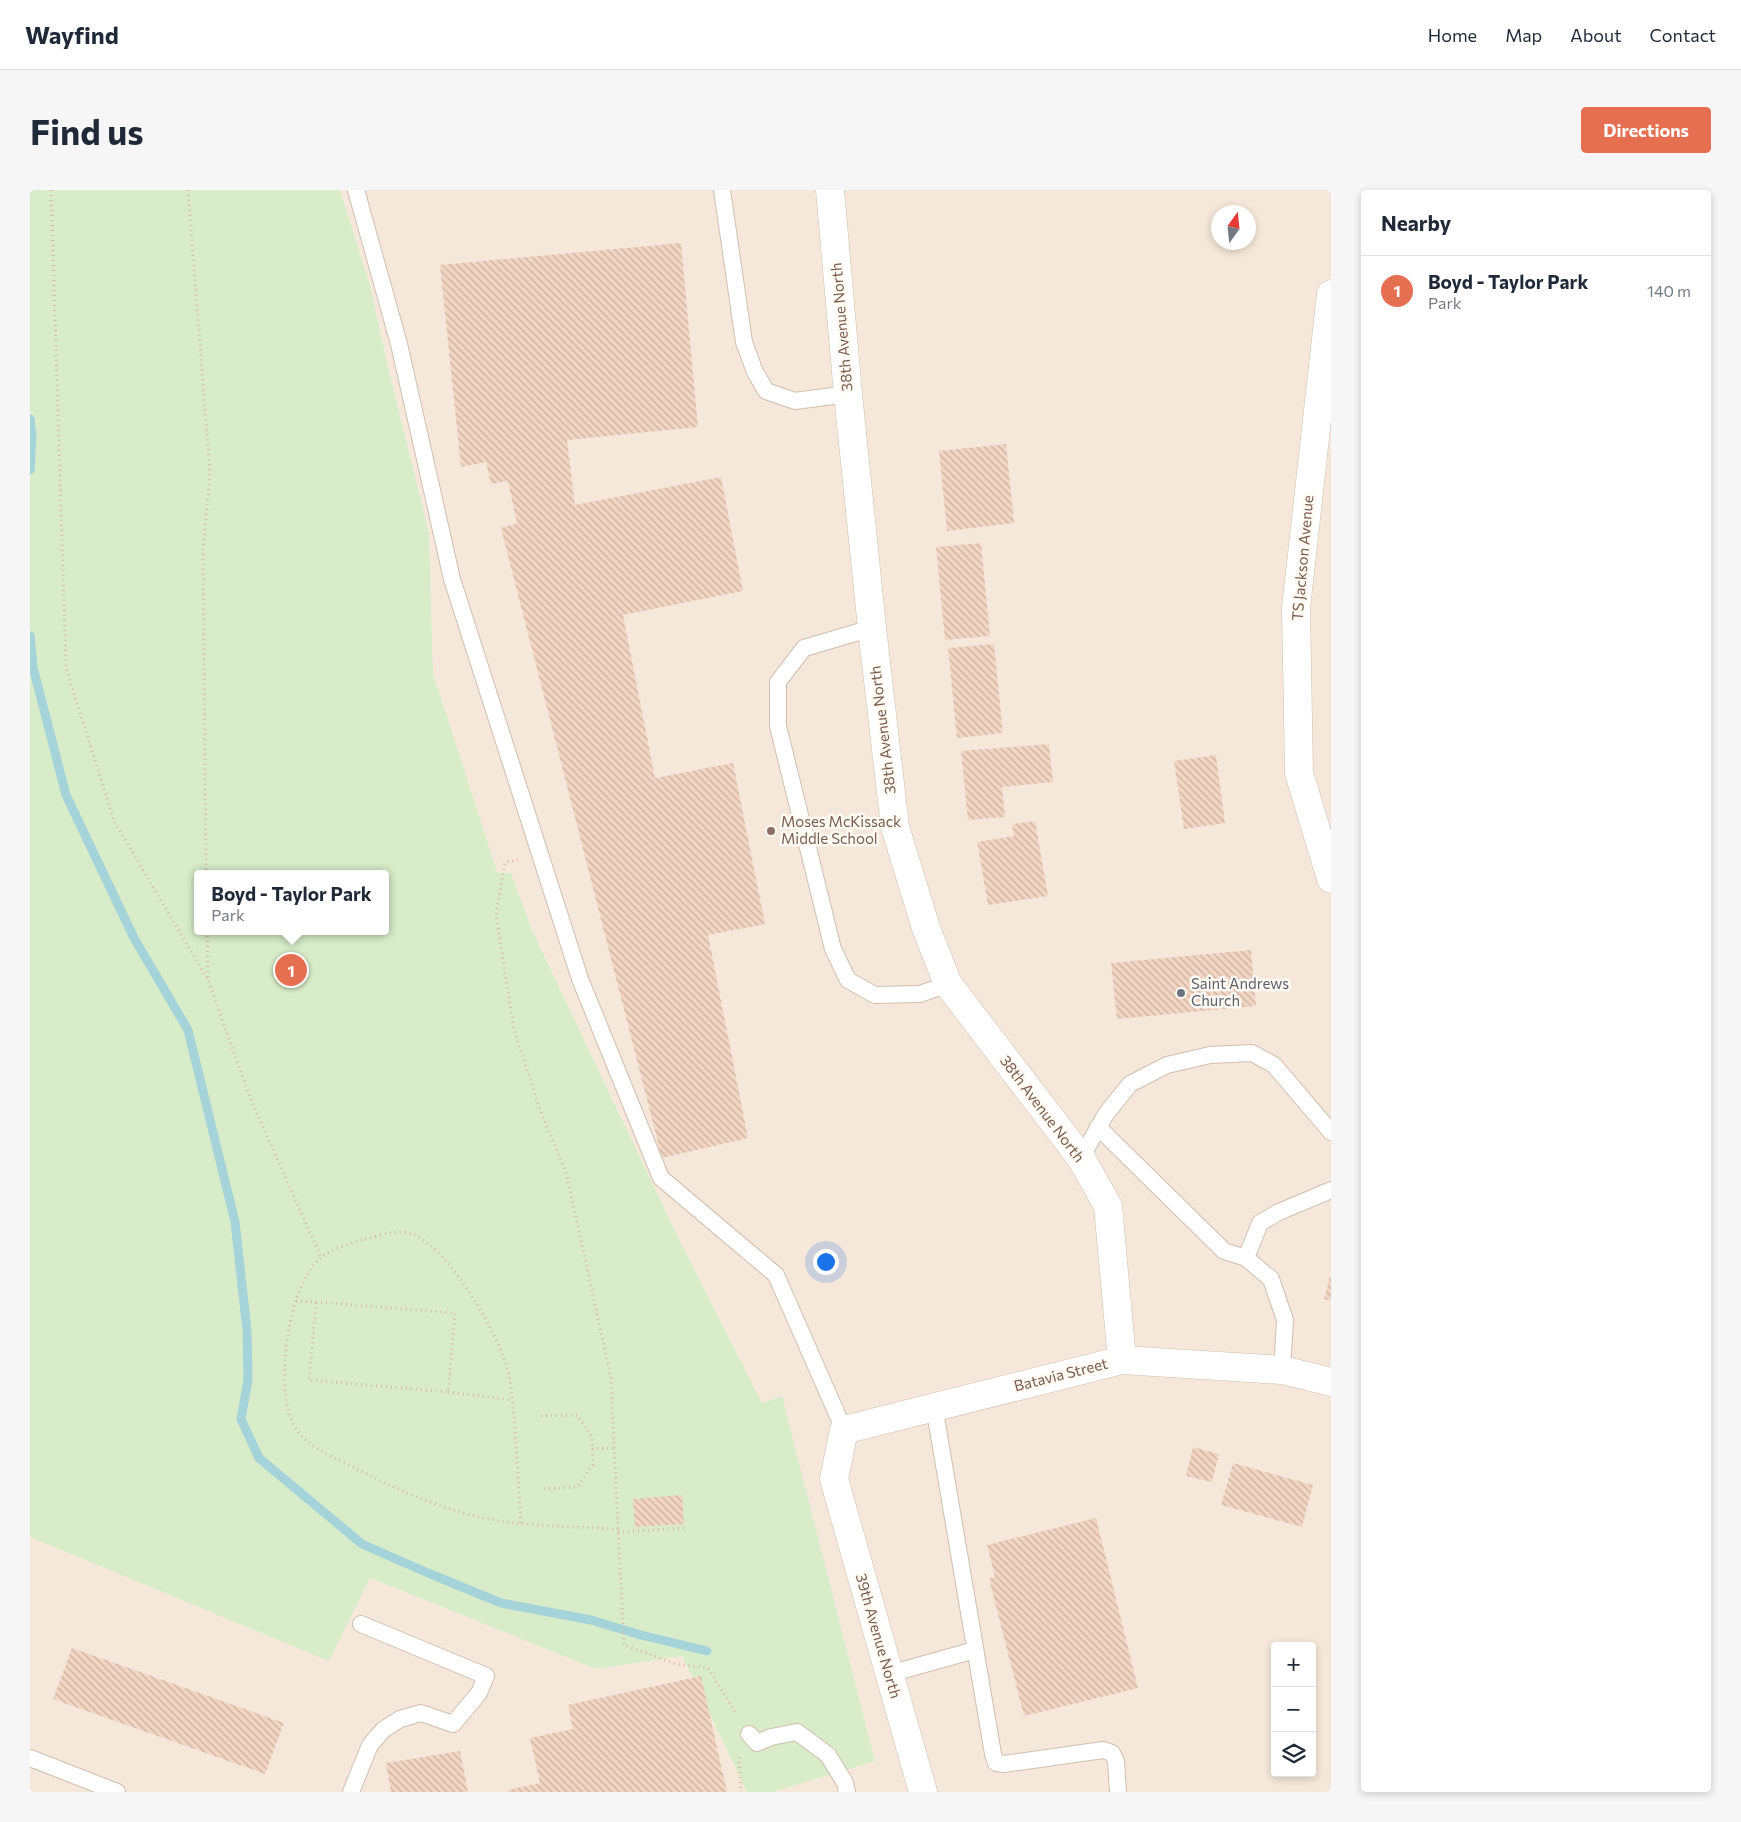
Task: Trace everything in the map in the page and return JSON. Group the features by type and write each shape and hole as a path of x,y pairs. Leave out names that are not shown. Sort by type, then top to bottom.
{"street":[{"name":"38th Avenue North","path":"830,190 848,394 895,827 926,928 948,984 1081,1158 1108,1206 1122,1360"},
{"name":"TS Jackson Avenue","path":"1331,294 1296,608 1299,773 1331,879"},
{"name":"Batavia Street","path":"844,1430 1122,1360 1282,1370 1331,1382"},
{"name":"39th Avenue North","path":"844,1430 834,1479 923,1792"}],"lane":[{"path":"356,190 399,344 452,579 580,979 661,1178 776,1275 844,1430"},
{"path":"722,190 744,342 755,372 766,391 795,401 848,394"},
{"path":"872,628 804,648 778,682 778,726 833,948 848,980 875,995 920,994 948,984"},
{"path":"1081,1158 1106,1114 1130,1084 1167,1065 1210,1055 1252,1053 1274,1065 1331,1132"},
{"path":"1098,1127 1224,1251 1246,1258 1271,1279 1285,1320 1282,1370"},
{"path":"1246,1258 1260,1223 1278,1212 1331,1190"},
{"path":"934,1406 974,1650 996,1762 1004,1764 1102,1750 1112,1753 1116,1761 1118,1792"},
{"path":"351,1792 370,1745 383,1730 400,1719 421,1712 454,1724 479,1692 486,1676 361,1624"},
{"path":"889,1674 974,1650"},
{"path":"749,1734 757,1743 771,1737 797,1732 828,1755 845,1783 847,1792"},
{"path":"30,1758 117,1792"}],"path":[{"path":"51,190 66,668 114,821 208,980 251,1100 321,1257"},
{"path":"188,190 210,474 203,549 206,870"},
{"path":"541,857 505,862 496,915 514,1030 539,1107 566,1172 611,1378 624,1645 676,1664 708,1668 749,1734"},
{"path":"208,935 208,980"},
{"path":"521,1523 512,1400 508,1372 491,1328 465,1287 432,1246 422,1238 410,1233 383,1235 352,1243 321,1257 303,1283 290,1321 286,1352 285,1390 289,1414 301,1435 325,1452 411,1496 468,1514 521,1523 618,1531 685,1528"},
{"path":"296,1302 455,1313 448,1392"},
{"path":"316,1302 309,1380 448,1392 512,1400"},
{"path":"541,1416 578,1415 592,1437 593,1465 577,1487 541,1489"},
{"path":"592,1449 614,1448"}],"shaded area":[{"path":"340,190 1331,190 1331,1792 773,1792 875,1761 782,1397 762,1403 678,1237 532,930 511,873 497,872 433,673 429,533 370,285"},
{"path":"30,1537 328,1660 370,1578 596,1669 682,1656 747,1792 30,1792"}],"green space":[{"path":"30,190 340,190 370,285 429,533 433,673 497,872 511,873 532,930 678,1237 762,1403 782,1396 875,1761 773,1792 747,1792 682,1656 596,1669 370,1578 329,1661 30,1537"}],"building":[{"path":"681,243 698,427 567,440 575,505 721,477 743,591 623,615 655,778 733,763 765,924 708,935 748,1138 662,1158 501,528 517,523 508,481 491,484 486,462 461,467 440,265"},
{"path":"1006,444 1014,523 947,531 939,451"},
{"path":"981,543 990,636 945,640 936,547"},
{"path":"994,644 1003,733 957,738 948,648"},
{"path":"1049,744 1053,782 1002,787 1005,817 968,820 961,751"},
{"path":"1216,755 1225,823 1184,829 1174,761"},
{"path":"1035,821 1048,896 988,905 977,842 1014,836 1012,824"},
{"path":"1251,950 1256,1006 1117,1019 1111,963"},
{"path":"1331,1276 1331,1301 1324,1299"},
{"path":"1193,1447 1219,1454 1212,1482 1186,1476"},
{"path":"1233,1463 1313,1485 1302,1527 1221,1505"},
{"path":"682,1495 684,1524 635,1527 633,1499"},
{"path":"1096,1518 1138,1688 1024,1716 989,1579 995,1577 987,1545"},
{"path":"72,1648 284,1723 265,1774 53,1699"},
{"path":"701,1676 727,1792 508,1792 508,1790 540,1783 530,1738 573,1729 568,1705"},
{"path":"460,1751 468,1792 391,1792 386,1763"}],"waterway":[{"path":"30,419 32,436 30,470"},
{"path":"30,636 33,667 66,795 134,938 188,1030 235,1222 247,1330 248,1380 241,1419 259,1458 362,1544 428,1573 501,1603 591,1620 641,1635 707,1651"}],"place":[{"name":"Moses McKissack Middle School","path":"771,831"},
{"name":"Boyd - Taylor Park","path":"291,970"},
{"name":"Saint Andrews Church","path":"1181,993"}]}
